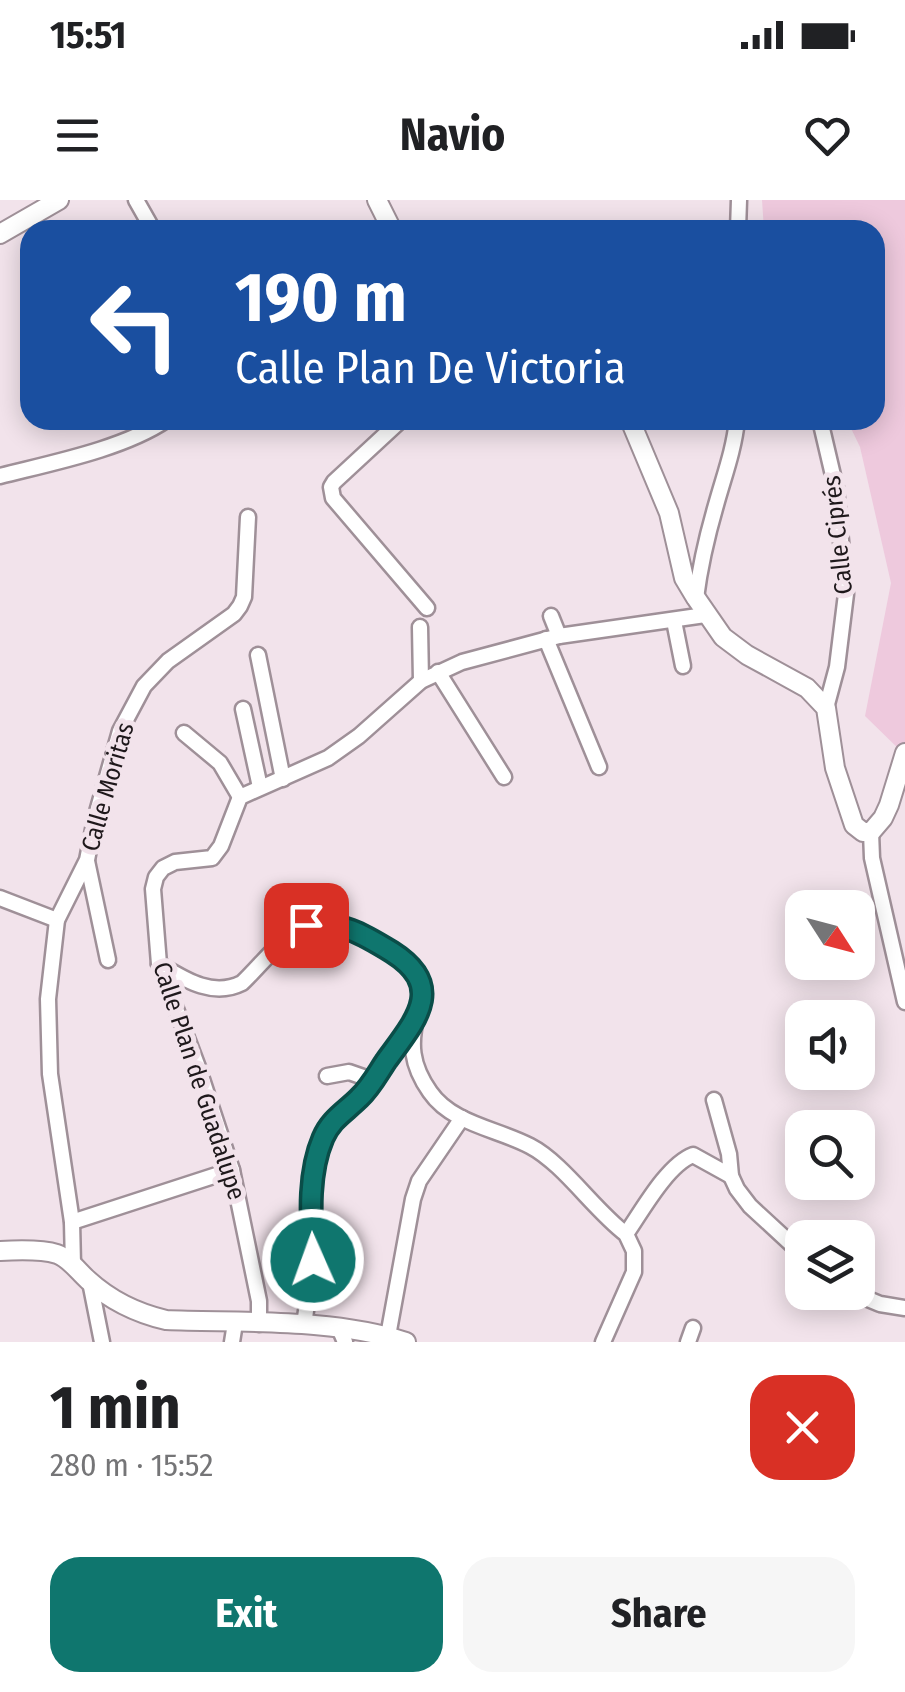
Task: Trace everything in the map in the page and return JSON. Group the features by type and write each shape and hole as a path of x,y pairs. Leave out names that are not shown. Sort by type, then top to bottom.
{"main road":[{"path":"24,220 59,200"},
{"path":"634,430 668,513 684,578 700,607 732,644 807,688 826,708 836,768 854,825 863,832 871,832 878,825 889,805 905,753"},
{"path":"0,1251 54,1253 120,1304 166,1320 234,1332 260,1324 304,1325 342,1335 397,1339"}],"street":[{"path":"0,476 59,462 145,430"},
{"path":"390,430 334,482 332,498 427,608"},
{"path":"184,733 220,763 240,797 328,758 438,672 496,651 552,637 674,621 700,607 700,564 736,430"},
{"name":"Calle Ciprés","path":"822,430 836,488 846,594 837,667 826,708"},
{"name":"Calle Moritas","path":"57,920 87,860 94,820 120,732 144,686 168,660 240,606 244,597 248,517"},
{"path":"551,616 552,637 599,767"},
{"path":"674,621 682,666"},
{"path":"420,627 422,681"},
{"path":"258,655 283,778"},
{"path":"438,672 504,776"},
{"path":"243,709 260,787"},
{"name":"Calle Plan de Guadalupe","path":"240,797 217,853 212,858 168,864 156,878 153,890 159,964 232,1170 260,1324"},
{"path":"871,832 872,858 905,1002"},
{"path":"87,860 108,960"},
{"path":"0,898 57,920 48,999 50,1074 72,1222 73,1266"},
{"path":"159,964 195,983 222,990 242,983 306,925 324,924 347,927 396,954 421,981 423,994 411,1039 416,1066 430,1094 462,1118 532,1147 626,1234 634,1252 634,1272 602,1342"},
{"path":"304,1325 313,1260 312,1191 321,1144 329,1126 361,1097 416,1020"},
{"path":"328,1076 349,1072 372,1080"},
{"path":"714,1100 737,1189 785,1238"},
{"path":"397,1339 413,1200 419,1181 462,1118"},
{"path":"626,1234 683,1159 693,1156 731,1176"},
{"path":"72,1222 232,1170"},
{"path":"90,1282 102,1342"},
{"path":"875,1302 905,1308"}],"shaded area":[{"path":"762,200 905,200 905,755 865,716 891,583 860,447 852,430 885,430 885,220 763,220"}],"route":[{"path":"306,925 347,927 396,954 416,972 423,994 416,1020 366,1091 329,1126 321,1144 312,1191 313,1260"}]}
